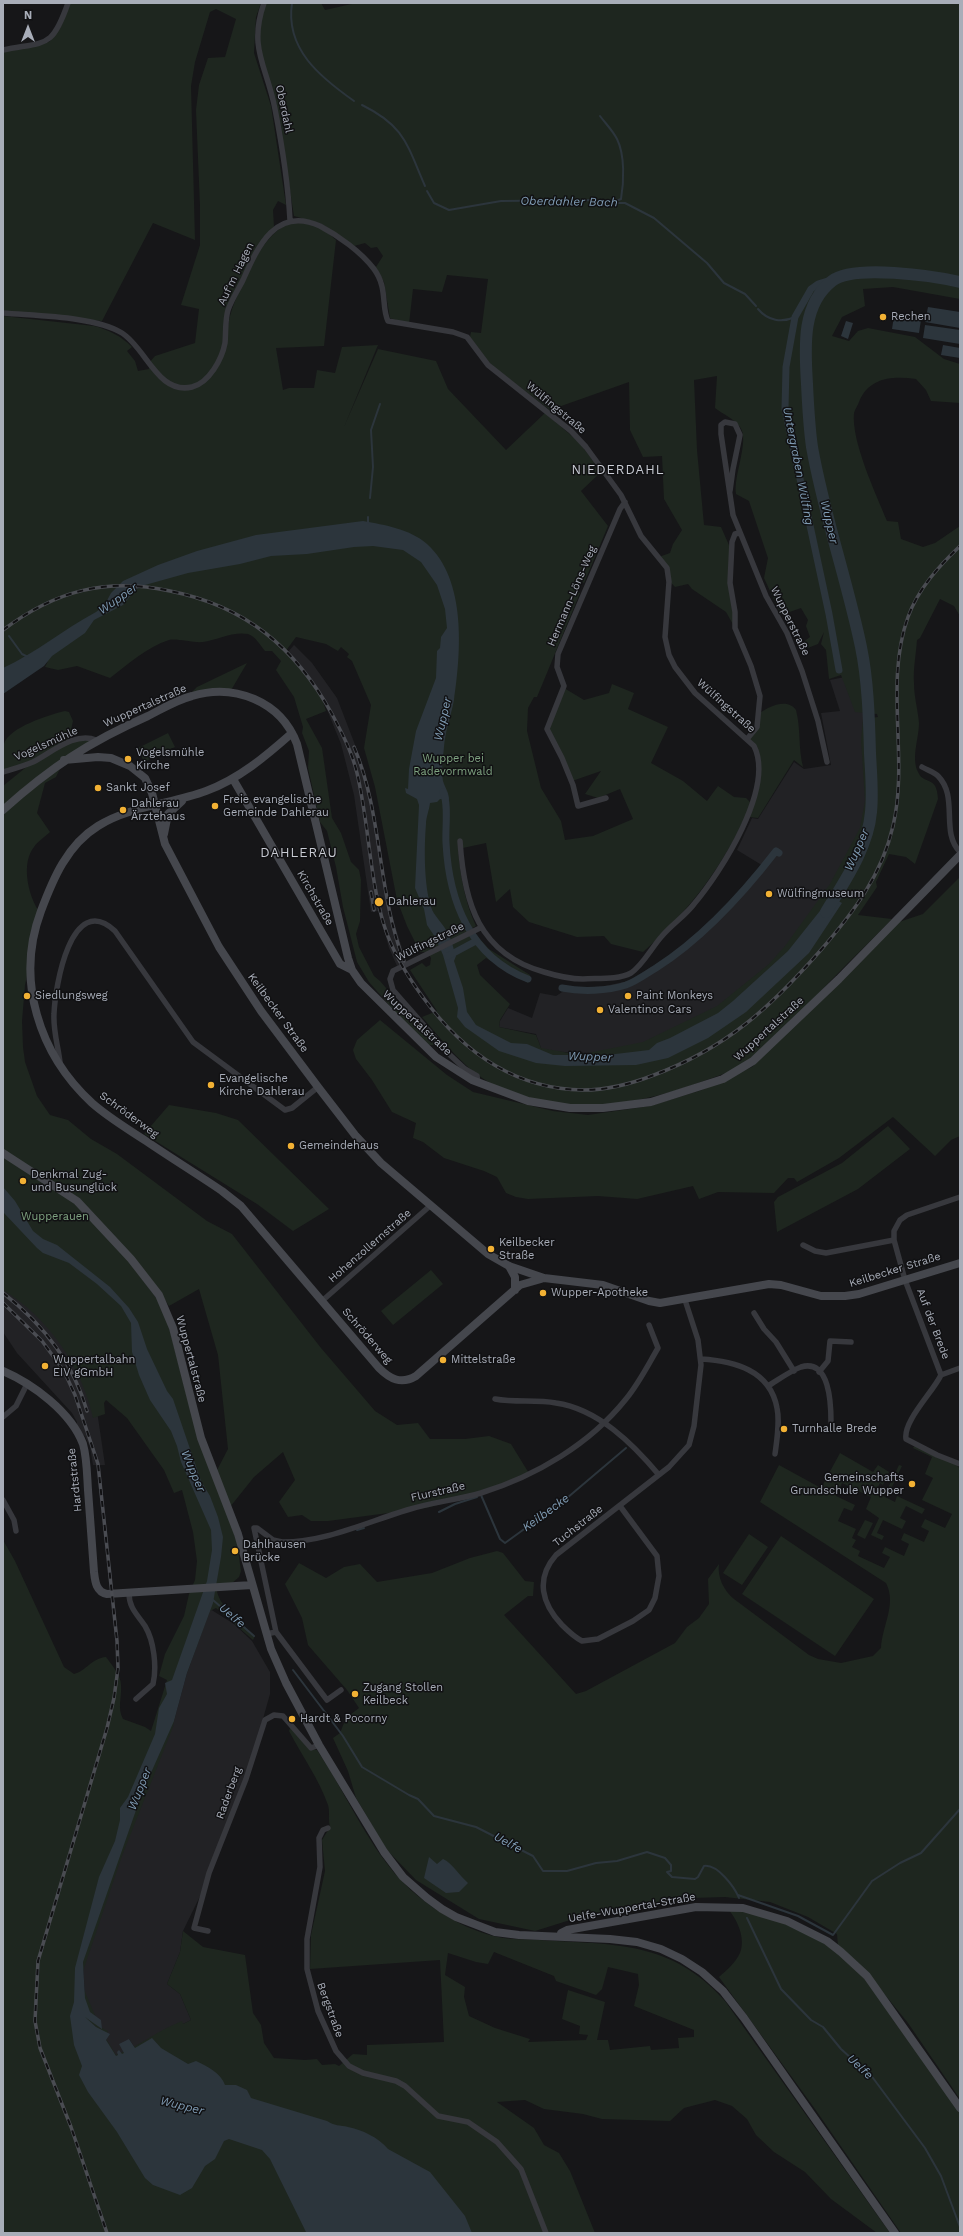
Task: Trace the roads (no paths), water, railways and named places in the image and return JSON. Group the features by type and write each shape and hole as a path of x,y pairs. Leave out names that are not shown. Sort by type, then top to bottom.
{"main road":[{"name":"Wuppertalstraße","path":"3,810 64,760 96,740 187,697 218,691 244,695 264,703 278,714 292,734 301,756 319,839 352,970 369,992 436,1057 462,1076 536,1103 588,1109 651,1102 730,1076 759,1056 828,990 960,853"},
{"path":"155,806 190,796 233,779 292,734"},
{"name":"Keilbecker Straße","path":"64,760 105,757 126,763 140,774 148,784 165,844 219,947 261,1011 318,1087 373,1155 488,1254 509,1266 544,1278 603,1285 652,1302 685,1300 773,1284 821,1296 845,1296 905,1280 960,1262"},
{"name":"Kirchstraße","path":"233,779 340,964 352,970"},
{"name":"Keilbecker Straße","path":"165,844 164,831 168,814 190,796"},
{"name":"Schröderweg","path":"155,806 113,818 86,834 62,864 40,914 30,952 31,993 40,1028 60,1064 84,1094 106,1114 222,1191 241,1206 386,1375 399,1381 416,1376 515,1290"},
{"name":"Wuppertalstraße","path":"3,1153 77,1201 131,1259 159,1295 173,1328 201,1438 238,1534 252,1585"},
{"path":"509,1266 515,1277 515,1290"},
{"path":"515,1290 526,1283 544,1278"},
{"name":"Hardtstraße","path":"3,1371 27,1384 58,1409 77,1432 86,1459 94,1572 97,1587 105,1594 175,1591 252,1585"},
{"name":"Uelfe-Wuppertal-Straße","path":"252,1585 266,1634 286,1683 319,1745 394,1866 426,1898 456,1917 495,1932 519,1935 561,1937 561,1933 567,1930 691,1907 743,1908 787,1921 827,1942 841,1952 867,1976 960,2108"},
{"path":"561,1937 610,1939 649,1945 682,1959 714,1982 744,2018 895,2233"}],"street":[{"path":"3,50 39,44 50,38 60,27 68,3"},
{"name":"Oberdahl","path":"264,3 258,26 257,48 276,110 290,220"},
{"name":"Auf'm Hagen","path":"3,313 96,323 112,328 133,342 161,379 179,387 194,386 207,378 220,356 225,343 228,309 256,252 275,229 290,220"},
{"name":"Wülfingstraße","path":"290,220 308,222 321,227 364,257 374,269 381,282 387,320 399,324 453,332 469,338 488,365 576,436 593,456 625,502 638,532 661,559 668,572 669,586 665,631 670,659 695,693 747,739 757,753 759,773 755,791 738,840 729,856 693,906 665,932 634,970 621,976 576,979 535,970 521,965 498,948 478,929 467,885 460,841"},
{"name":"Wupperstraße","path":"730,491 732,469 740,435 735,424 725,422 721,425 721,434 731,507 739,533 766,596 787,633 802,671 820,725 827,762"},
{"name":"Hermann-Löns-Weg","path":"606,798 578,806 573,785 562,758 548,734 547,727 564,687 557,667 558,654 620,509 625,502"},
{"path":"739,533 735,534 732,542 730,583 735,612 735,628 751,666 760,696 757,726 747,739"},
{"name":"Vogelsmühle","path":"3,772 31,763 78,739 88,737 96,740"},
{"path":"922,767 938,776 946,789 952,843 960,853"},
{"path":"60,1064 54,1025 55,998 72,937 82,926 95,921 106,924 115,931 190,1040 238,1078 285,1110 292,1108 318,1087"},
{"name":"Wülfingstraße","path":"478,929 392,972 390,977 391,986 442,1048 461,1066 477,1076 478,1083"},
{"path":"803,1245 815,1251 826,1253 894,1240 895,1228 903,1217 960,1197"},
{"name":"Hohenzollernstraße","path":"322,1301 431,1205"},
{"name":"Auf der Brede","path":"894,1240 905,1280 941,1375"},
{"name":"Tuchstraße","path":"620,1506 657,1556 659,1576 655,1598 649,1610 633,1621 598,1640 582,1641 568,1631 548,1608 544,1592 546,1570 556,1555 659,1475 682,1455 691,1442 700,1384 701,1359 685,1300"},
{"path":"754,1313 764,1329 776,1342 794,1371"},
{"name":"Flurstraße","path":"341,1690 327,1700 276,1632 267,1596 254,1528 273,1540 288,1542 345,1532 416,1507 479,1493 507,1484 554,1462 614,1412 634,1388 658,1348 649,1325"},
{"path":"819,1372 828,1362 830,1340 851,1342"},
{"path":"701,1359 741,1365 756,1374 768,1386 775,1401 778,1416 775,1454"},
{"path":"768,1386 805,1366 819,1372 826,1382 830,1396 831,1422"},
{"name":"Auf der Brede","path":"960,1368 941,1375 910,1423 906,1438 907,1441 915,1445 960,1464"},
{"path":"3,1417 16,1406 27,1384"},
{"path":"495,1399 563,1404 602,1423 626,1440 659,1475"},
{"path":"3,1500 16,1523 16,1532"},
{"path":"129,1593 130,1604 148,1634 154,1660 153,1684 136,1699"},
{"path":"266,1634 276,1632"},
{"name":"Raderberg","path":"208,1931 194,1928 205,1888 246,1779 265,1720 274,1715 283,1716 299,1732 311,1748 319,1745"},
{"name":"Bergstraße","path":"328,1828 322,1831 319,1838 320,1867 307,1939 307,1960 309,1980 318,2011 336,2051 349,2066 363,2073 405,2086 438,2116 468,2122 497,2142 522,2169 546,2233"}],"water":[{"path":"928,307 960,312 960,328 925,322"},
{"path":"894,316 921,320 919,333 892,329"},
{"path":"846,321 853,323 848,339 841,336"},
{"path":"925,325 960,330 960,344 923,338"},
{"path":"943,345 960,348 960,358 941,355"},
{"path":"363,521 405,531 427,544 440,559 449,577 455,597 459,639 458,661 454,700 447,729 442,768 442,777 448,792 449,800 440,799 437,802 430,803 426,821 425,866 427,888 431,907 451,939 456,956 454,961 463,988 467,1012 476,1025 511,1043 527,1044 553,1055 607,1055 649,1050 657,1043 670,1038 718,1013 788,951 831,897 842,903 809,953 746,1012 708,1038 668,1058 636,1065 565,1066 536,1063 499,1051 465,1027 457,1017 458,1008 443,955 435,937 427,925 424,909 415,888 419,805 417,799 406,793 405,788 408,789 409,769 416,731 436,678 437,651 440,648 441,637 447,628 445,609 437,585 421,562 403,550 373,546 354,547 307,554 271,556 240,564 188,573 145,585 135,590 123,605 94,620 85,633 52,656 44,666 3,694 3,668 27,655 96,612 104,606 111,593 123,581 158,565 197,551 256,535"},
{"path":"3,1187 15,1201 33,1231 43,1239 57,1245 110,1287 129,1308 138,1322 147,1349 167,1391 173,1399 201,1481 210,1496 218,1517 223,1537 213,1603 187,1673 174,1721 142,1793 83,1962 85,1998 90,2012 101,2020 102,2029 85,2017 96,2027 110,2034 106,2040 116,2056 118,2055 117,2052 119,2050 122,2054 124,2053 119,2044 129,2039 135,2048 152,2038 161,2048 188,2064 196,2061 217,2073 225,2085 236,2085 247,2090 251,2098 327,2121 335,2125 353,2128 370,2135 380,2141 388,2149 430,2172 465,2216 472,2233 306,2232 270,2159 262,2150 229,2139 224,2141 215,2159 205,2166 192,2188 180,2195 153,2185 145,2178 117,2132 88,2092 79,2075 82,2066 74,2045 70,2016 74,2002 75,1968 99,1877 115,1841 120,1820 120,1808 128,1797 155,1734 159,1708 167,1694 165,1683 172,1680 207,1581 212,1550 211,1530 181,1462 171,1431 150,1400 139,1375 132,1352 131,1323 121,1306 97,1284 69,1263 43,1253 37,1248 4,1213"},
{"path":"429,1857 437,1864 443,1859 446,1861 468,1883 459,1892 446,1893 424,1878"}],"waterway":[{"name":"Oberdahler Bach","path":"292,3 291,19 294,34 300,48 318,72 354,101"},
{"name":"Oberdahler Bach","path":"362,105 376,113 396,129 403,138 425,186"},
{"path":"600,116 617,139 620,145 623,161 623,185 621,199 611,203"},
{"name":"Oberdahler Bach","path":"427,191 434,203 449,210 501,201 595,200 609,203 625,203 654,218 707,263 724,283 745,294 756,306"},
{"name":"Wupper","path":"826,912 854,864 865,839 871,812 872,790 868,700 861,647 823,498 812,447 808,408 806,357 807,328 815,302 822,291 832,281 842,276 875,272 932,277 960,282"},
{"name":"Untergraben Wülfing","path":"834,279 818,284 811,289 795,317 786,367 785,409 829,614 839,670"},
{"name":"Oberdahler Bach","path":"758,309 766,316 775,320 785,320 795,317"},
{"path":"370,498 373,467 371,430 380,404"},
{"path":"368,517 368,523"},
{"path":"9,636 22,654 28,657"},
{"path":"443,792 446,803 446,843 448,865 458,906 466,924 477,942 491,957 508,969 528,979"},
{"path":"562,988 603,990 634,982 673,956 706,929 750,884 776,851 779,853"},
{"path":"448,956 476,941"},
{"name":"Keilbecke","path":"481,1495 500,1539 505,1543 567,1498 626,1448"},
{"name":"Keilbecke","path":"439,1512 455,1504 477,1497"},
{"name":"Keilbecke","path":"357,1530 364,1528"},
{"name":"Uelfe","path":"213,1600 254,1636"},
{"name":"Uelfe","path":"293,1670 343,1736 362,1767 418,1799 434,1816 476,1827 533,1856 543,1871 567,1871 596,1863 617,1861 647,1852 665,1858 671,1865 671,1871 667,1872 672,1877 695,1879 698,1877 704,1866 709,1866 720,1873 730,1883 739,1898"},
{"path":"738,1895 798,1916 833,1935 872,1881 900,1863 921,1853 960,1809"},
{"name":"Uelfe","path":"747,1918 781,1989 811,2020 823,2027 841,2049 873,2078 925,2148 941,2176 960,2227"}],"railway":[{"path":"3,630 42,605 62,597 103,587 124,586 147,587 197,598 222,607 265,633 302,669 332,714 346,743 355,765 361,792 375,888 384,925 400,962 422,996 437,1016 454,1033 491,1063 512,1074 534,1082 558,1088 592,1090 619,1086 654,1075 680,1064 725,1039 783,991 820,951 855,908 882,861 893,826 899,774 897,695 898,668 901,642 908,617 917,597 930,578 960,546"},
{"path":"354,747 370,799 389,908 395,935 404,961"},
{"path":"371,892 374,910"},
{"path":"3,1293 18,1305 55,1345 74,1376 87,1411"},
{"path":"3,1303 42,1341 64,1371 75,1395 98,1464 117,1641 118,1668 114,1698 107,1728 38,1961 35,2021 40,2048 71,2127 107,2233"}],"place":[{"name":"Rechen","path":"883,317"},
{"name":"Vogelsmühle Kirche","path":"128,759"},
{"name":"Sankt Josef","path":"98,788"},
{"name":"Freie evangelische Gemeinde Dahlerau","path":"215,806"},
{"name":"Dahlerau Ärztehaus","path":"123,810"},
{"name":"Wülfingmuseum","path":"769,894"},
{"name":"Dahlerau","path":"379,902"},
{"name":"Siedlungsweg","path":"27,996"},
{"name":"Paint Monkeys","path":"628,996"},
{"name":"Valentinos Cars","path":"600,1010"},
{"name":"Evangelische Kirche Dahlerau","path":"211,1085"},
{"name":"Gemeindehaus","path":"291,1146"},
{"name":"Denkmal Zug- und Busunglück","path":"23,1181"},
{"name":"Keilbecker Straße","path":"491,1249"},
{"name":"Wupper-Apotheke","path":"543,1293"},
{"name":"Mittelstraße","path":"443,1360"},
{"name":"Wuppertalbahn EIV gGmbH","path":"45,1366"},
{"name":"Turnhalle Brede","path":"784,1429"},
{"name":"Gemeinschafts Grundschule Wupper","path":"912,1484"},
{"name":"Dahlhausen Brücke","path":"235,1551"},
{"name":"Zugang Stollen Keilbeck","path":"355,1694"},
{"name":"Hardt & Pocorny","path":"292,1719"}],"district":[{"name":"NIEDERDAHL","path":"618,470"},
{"name":"DAHLERAU","path":"299,853"}],"park label":[{"name":"Wupper bei Radevormwald","path":"453,765"},
{"name":"Wupperauen","path":"55,1217"}]}
